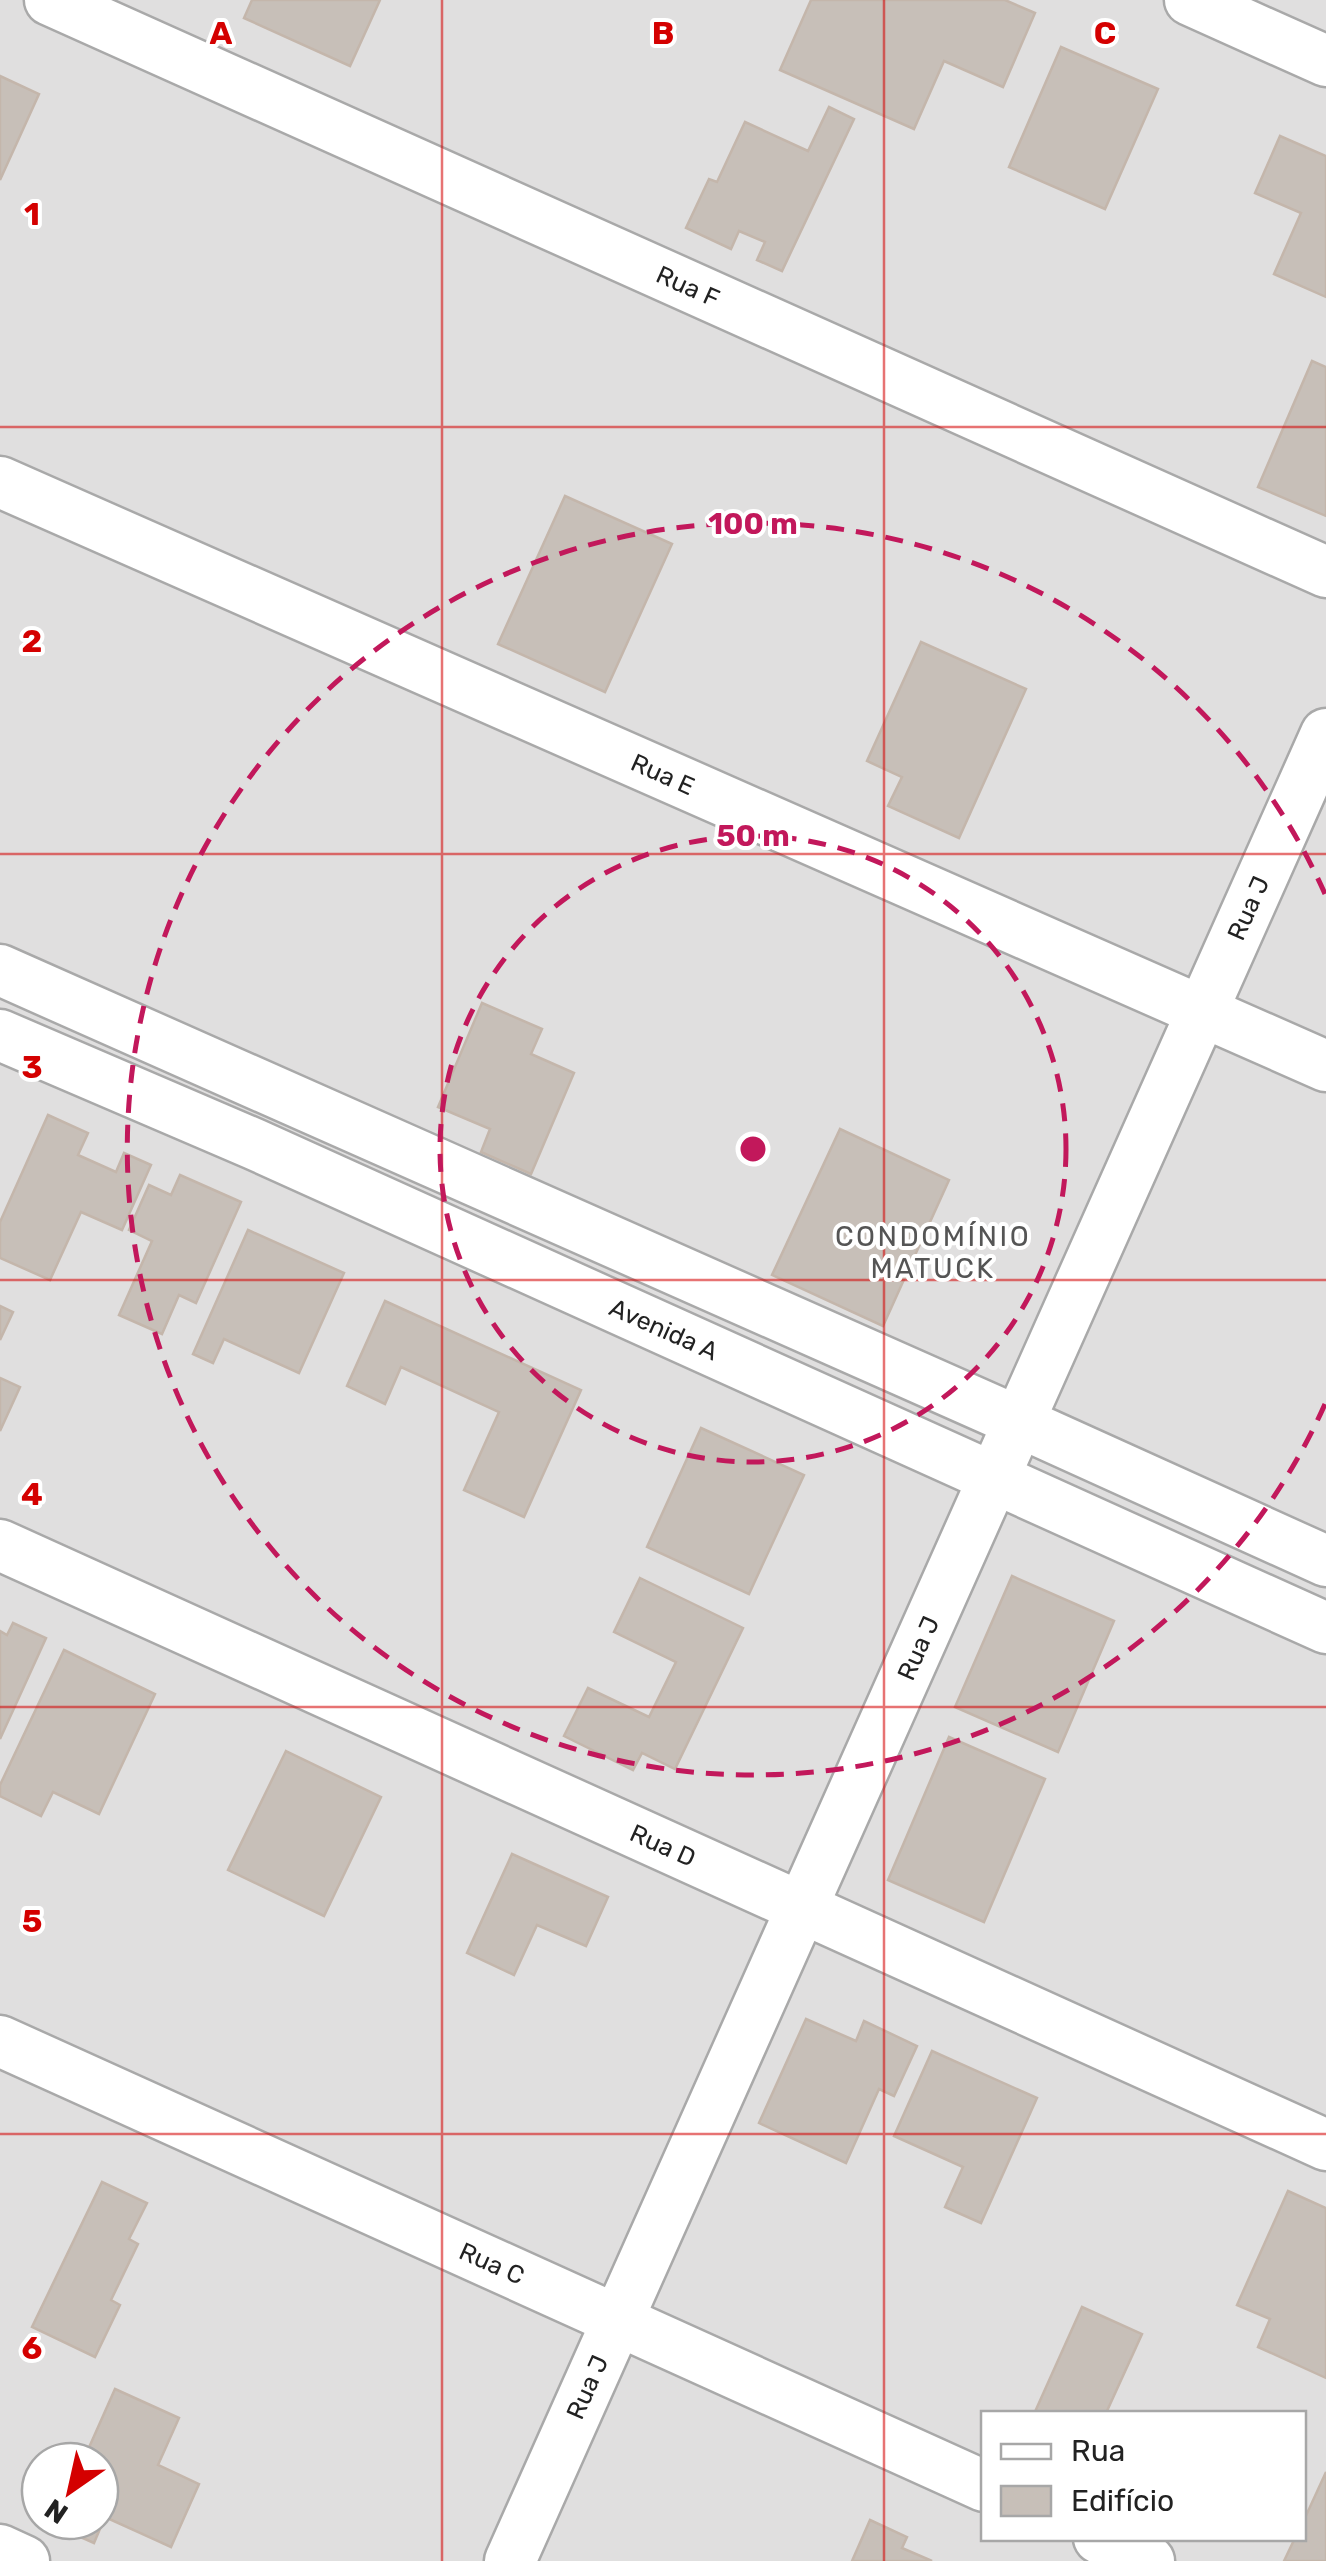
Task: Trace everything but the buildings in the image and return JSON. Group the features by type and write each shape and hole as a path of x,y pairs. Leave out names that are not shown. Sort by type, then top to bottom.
{"street":[{"name":"Rua F","path":"50,0 1326,572"},
{"path":"1190,0 1326,61"},
{"name":"Rua E","path":"0,482 1326,1066"},
{"name":"Rua J","path":"510,2561 1326,734"},
{"path":"0,970 1326,1562"},
{"name":"Avenida A","path":"0,1035 254,1144 1326,1628"},
{"path":"254,1144 276,1092"},
{"name":"Rua D","path":"0,1545 1326,2144"},
{"name":"Rua C","path":"0,2041 981,2485"},
{"path":"1106,2541 1149,2561"},
{"path":"0,2550 24,2561"}],"shaded area":[{"path":"0,0 1326,0 1326,2561 0,2561"}],"district":[{"name":"CONDOMÍNIO MATUCK","path":"933,1252"}]}
